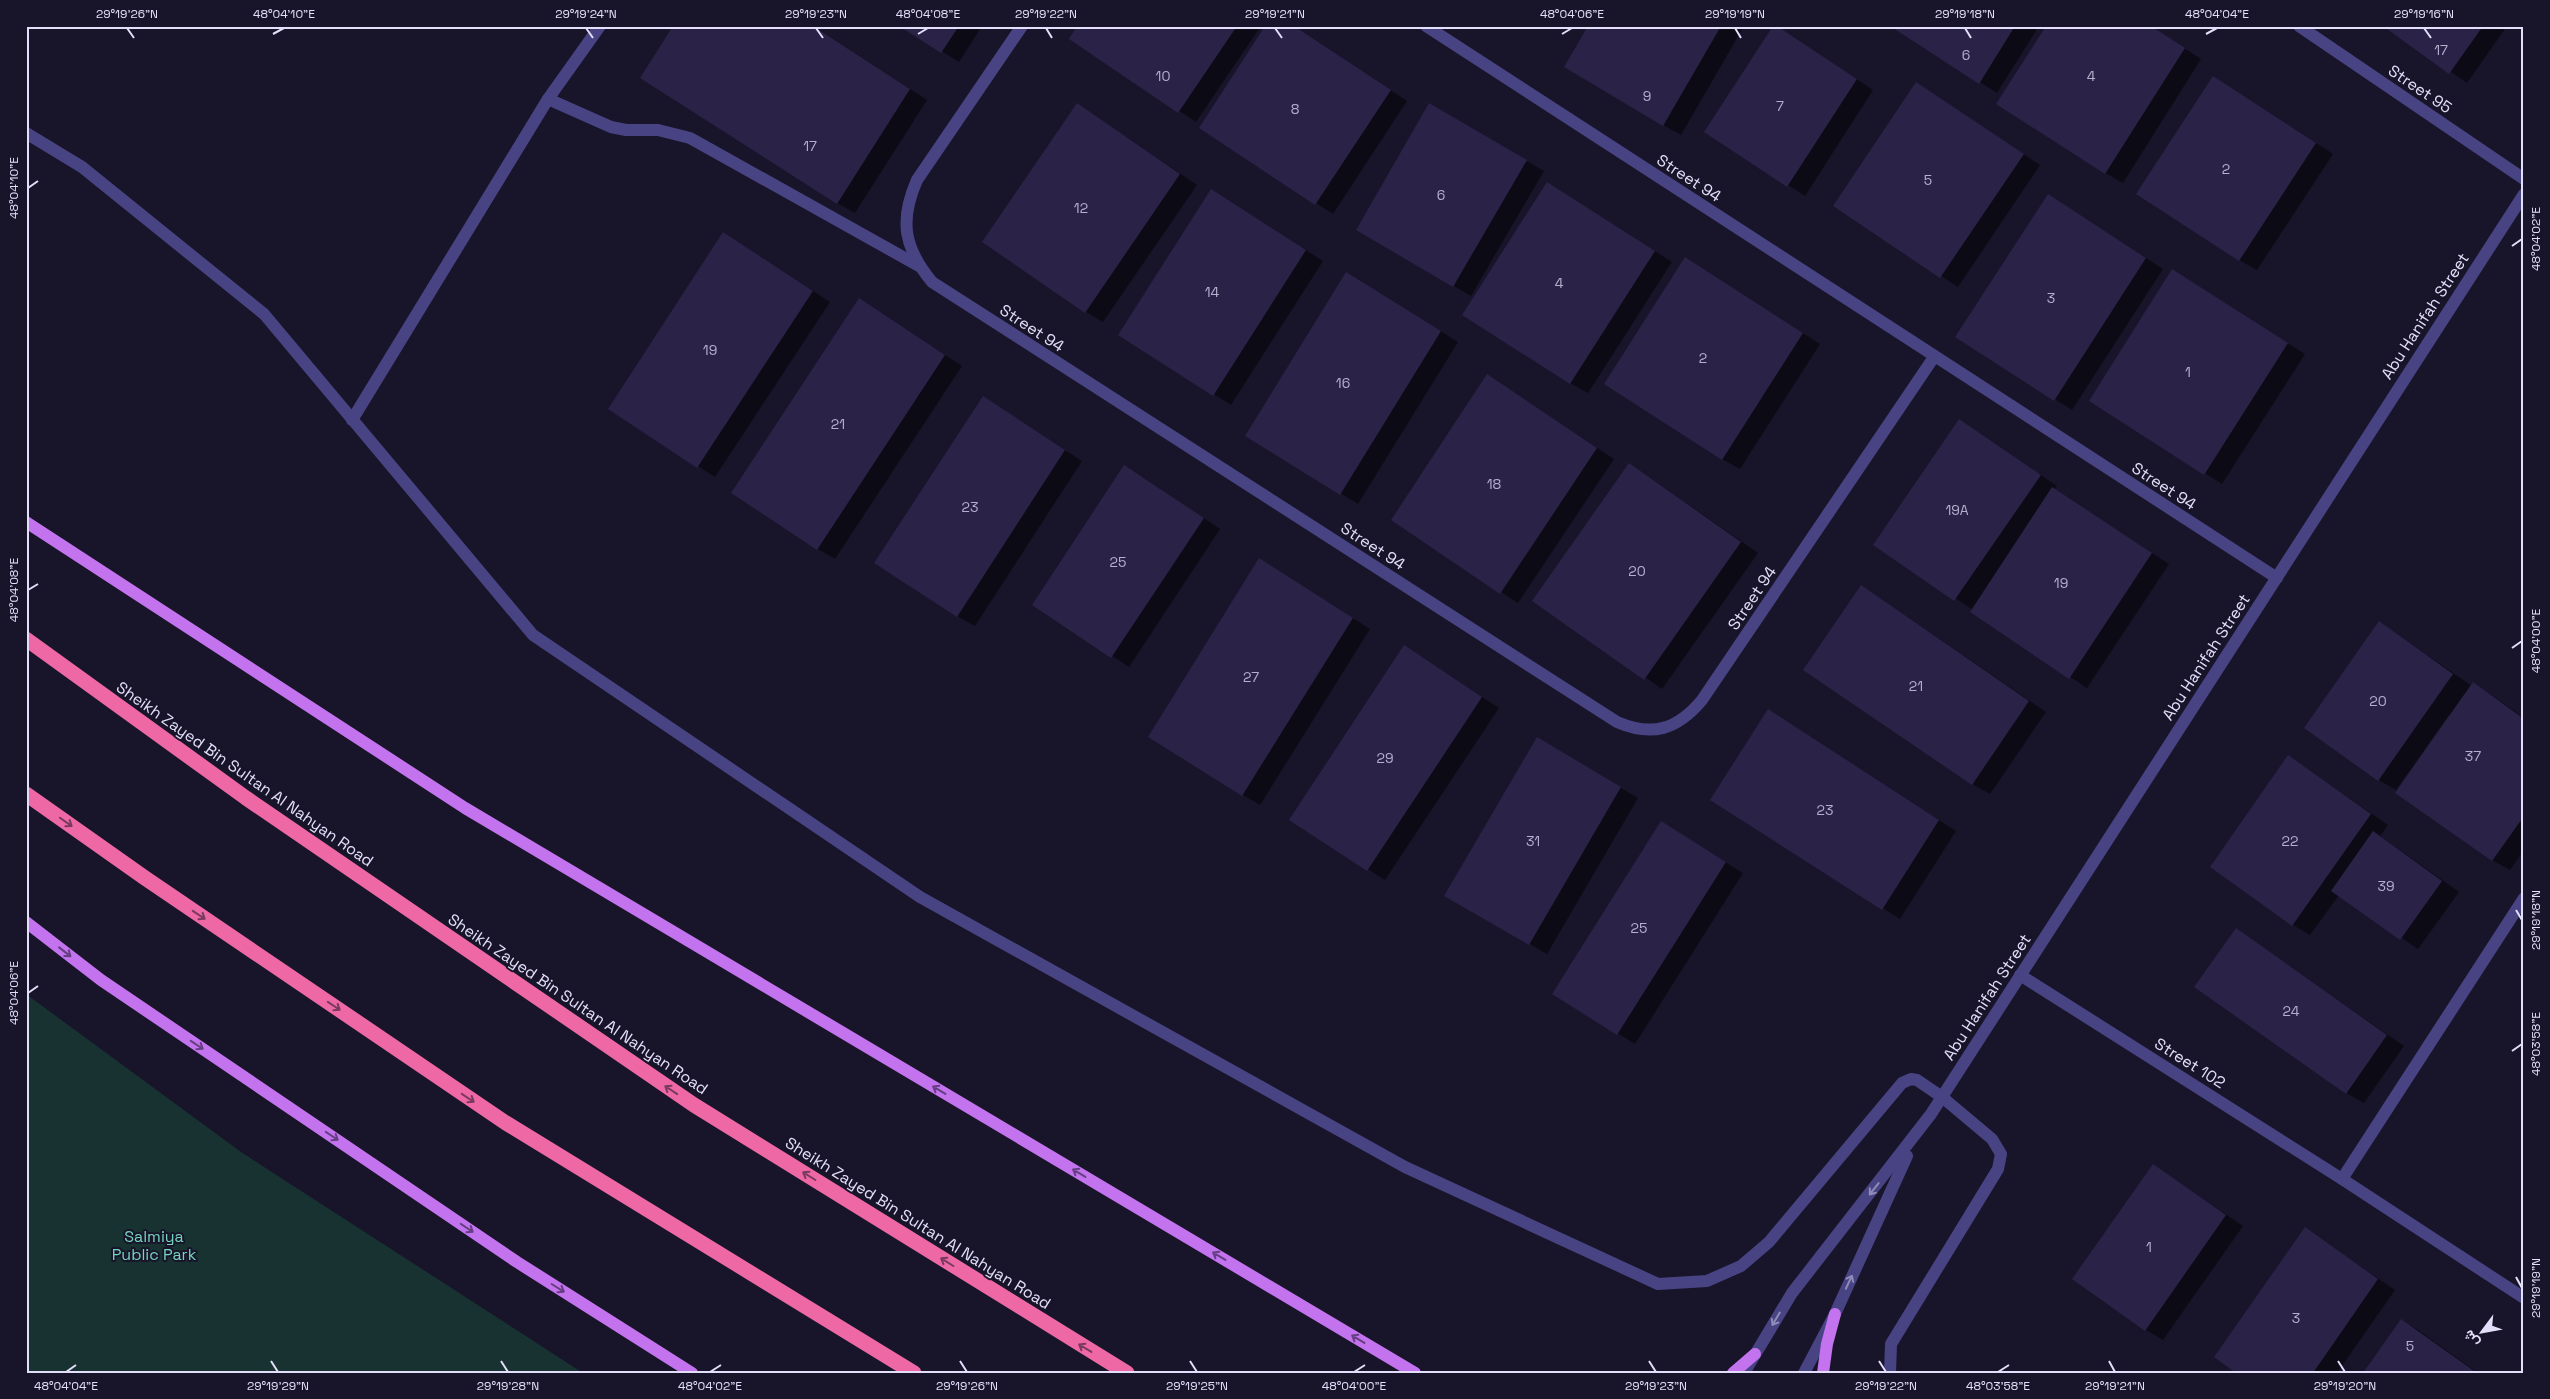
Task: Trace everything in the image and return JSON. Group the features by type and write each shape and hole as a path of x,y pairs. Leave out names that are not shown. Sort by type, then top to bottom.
{"highway":[{"name":"Sheikh Zayed Bin Sultan Al Nahyan Road","path":"26,640 246,798 694,1105 1127,1373"},
{"path":"26,794 145,878 506,1123 914,1373"}],"main road":[{"path":"26,522 465,808 1416,1373"},
{"path":"26,922 101,980 517,1262 692,1373"},
{"path":"1823,1373 1834,1314"},
{"path":"1733,1373 1755,1354"},
{"path":"1389,1357 1401,1373"}],"street":[{"path":"352,420 548,98 600,26"},
{"name":"Street 94","path":"1022,26 917,180 908,201 905,224 909,246 918,266 932,282 950,294 1600,711 1631,728 1648,730 1663,728 1678,722 1691,713 1702,700 1934,357"},
{"name":"Street 94","path":"1426,26 2276,578"},
{"name":"Street 95","path":"2299,26 2524,179"},
{"path":"548,98 611,127 626,130 658,130 690,138 918,266"},
{"path":"26,133 82,167 264,314 533,635 920,897 1405,1167 1658,1284 1707,1281 1741,1266 1769,1242 1902,1083 1911,1079 1917,1080 1942,1097 1992,1139 2001,1154 1998,1168 1891,1344 1890,1373"},
{"name":"Abu Hanifah Street","path":"1744,1373 1792,1293 1915,1137 1942,1097 2524,194"},
{"path":"2342,1179 2524,898"},
{"name":"Street 102","path":"2020,975 2342,1179 2524,1298"},
{"name":"Abu Hanifah Street","path":"1804,1373 1834,1314 1915,1137"}],"green space":[{"name":"Salmiya Public Park","path":"26,994 241,1152 583,1373 26,1373"}],"building":[{"path":"673,26 813,26 910,89 837,204 640,78"},
{"path":"899,26 959,26 941,53"},
{"path":"1077,26 1237,26 1178,113 1069,39"},
{"path":"1265,26 1294,26 1391,90 1315,205 1199,128"},
{"path":"1588,26 1721,26 1663,126 1564,67"},
{"path":"1773,26 1777,26 1857,79 1787,187 1704,132"},
{"path":"1890,26 2015,26 1979,84"},
{"path":"2046,26 2151,26 2185,48 2105,174 1996,104"},
{"path":"2383,26 2483,26 2449,74"},
{"path":"2213,76 2316,143 2239,261 2136,194"},
{"path":"1916,82 2024,154 1940,278 1833,206"},
{"path":"1077,103 1180,174 1085,313 982,242"},
{"path":"1429,103 1527,160 1453,287 1356,230"},
{"path":"1547,182 1655,251 1570,384 1462,315"},
{"path":"1211,189 1306,250 1213,396 1118,335"},
{"path":"2048,194 2146,258 2054,401 1955,337"},
{"path":"723,232 813,291 697,468 608,409"},
{"path":"1685,257 1803,333 1722,460 1604,384"},
{"path":"2172,269 2288,343 2204,475 2089,401"},
{"path":"1346,272 1441,331 1340,495 1245,436"},
{"path":"859,298 945,355 817,550 731,493"},
{"path":"1487,374 1597,448 1500,594 1391,520"},
{"path":"983,396 1065,450 957,617 874,563"},
{"path":"1959,419 2041,475 1954,601 1873,545"},
{"path":"1629,463 1741,542 1644,680 1532,601"},
{"path":"1124,465 1204,518 1111,658 1032,605"},
{"path":"2052,487 2152,553 2069,679 1970,612"},
{"path":"1259,558 1353,618 1242,796 1148,737"},
{"path":"1861,585 2029,701 1972,785 1803,670"},
{"path":"2379,621 2453,674 2378,781 2304,728"},
{"path":"1404,645 1482,697 1367,871 1289,820"},
{"path":"2473,682 2524,719 2524,816 2492,861 2395,793"},
{"path":"1768,709 1939,820 1882,910 1710,800"},
{"path":"1537,737 1621,787 1529,945 1444,896"},
{"path":"2288,755 2371,814 2292,926 2210,867"},
{"path":"1661,821 1726,862 1617,1035 1552,994"},
{"path":"2373,831 2442,881 2400,940 2331,891"},
{"path":"2236,928 2387,1035 2346,1094 2194,987"},
{"path":"2153,1164 2226,1215 2145,1331 2072,1279"},
{"path":"2305,1227 2378,1279 2313,1373 2236,1373 2214,1357"},
{"path":"2401,1319 2477,1373 2363,1373"}]}
